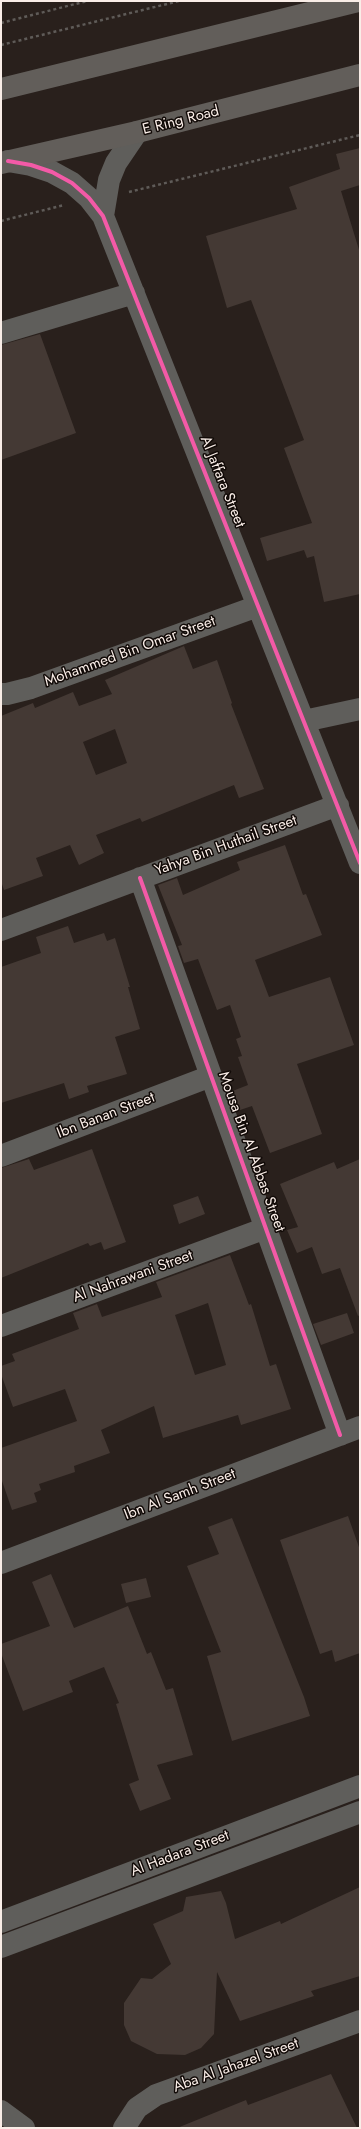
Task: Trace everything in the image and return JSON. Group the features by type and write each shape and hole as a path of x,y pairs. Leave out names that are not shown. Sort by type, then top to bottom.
{"main road":[{"path":"1,89 358,1"},
{"name":"E Ring Road","path":"4,162 137,132 360,75"}],"street":[{"path":"99,204 116,163 137,132"},
{"name":"Al Jaffara Street","path":"4,162 31,165 52,172 72,183 99,204 360,862"},
{"path":"1,333 134,293"},
{"name":"Mohammed Bin Omar Street","path":"1,694 31,688 258,606"},
{"path":"304,721 360,709"},
{"name":"Yahya Bin Huthail Street","path":"1,930 338,805"},
{"name":"Mousa Bin Al Abbas Street","path":"140,878 340,1435"},
{"name":"Ibn Banan Street","path":"1,1156 211,1076"},
{"name":"Al Nahrawani Street","path":"1,1326 266,1228"},
{"name":"Ibn Al Samh Street","path":"1,1563 360,1427"},
{"name":"Al Hadara Street","path":"1,1922 360,1786"},
{"name":"Al Hadara Street","path":"1,1947 360,1812"},
{"name":"Aba Al Jahazel Street","path":"124,2128 137,2108 156,2095 360,2021"},
{"path":"1,2111 24,2128"}],"path":[{"path":"1,23 87,1"},
{"path":"1,45 179,1"},
{"path":"1,221 99,204 360,135"}],"building":[{"path":"360,148 360,185 341,191 360,253 360,594 324,602 314,556 307,558 304,550 267,561 260,538 312,523 284,448 304,440 251,300 227,308 206,236 297,209 289,187 340,169 336,154"},
{"path":"40,334 76,433 1,460 1,345"},
{"path":"184,646 193,669 217,660 232,703 231,704 264,789 239,798 234,785 142,822 140,818 96,835 104,853 79,865 70,845 36,858 43,876 4,890 1,881 1,716 33,703 35,708 73,692 79,706 112,694 105,680","holes":["115,729 127,763 96,775 83,742"]},
{"path":"285,845 303,895 306,894 322,935 255,960 269,997 330,977 354,1045 297,1064 322,1134 270,1153 252,1106 237,1111 230,1092 248,1085 238,1057 242,1056 236,1039 241,1037 230,1005 217,1010 198,959 184,963 178,946 182,945 158,885 177,878 183,895 240,870 237,862"},
{"path":"68,926 74,943 104,933 107,941 115,938 130,987 128,987 140,1029 115,1037 127,1074 87,1086 89,1092 69,1099 64,1083 1,1103 1,967 41,953 36,937"},
{"path":"92,1149 126,1242 104,1250 101,1242 90,1246 88,1243 1,1278 1,1168 29,1159 34,1170"},
{"path":"360,1159 360,1315 358,1316 340,1268 322,1274 312,1247 297,1253 287,1230 298,1227 280,1184 334,1162 337,1169"},
{"path":"198,1196 205,1214 179,1224 173,1205"},
{"path":"230,1255 249,1305 251,1304 270,1366 276,1364 291,1409 241,1425 238,1415 163,1438 154,1406 101,1430 110,1453 74,1466 75,1472 39,1484 41,1490 34,1493 37,1502 12,1510 1,1478 1,1448 77,1421 65,1389 13,1407 1,1374 1,1366 15,1361 12,1354 79,1329 73,1313 97,1304 102,1317 162,1297 156,1282","holes":["208,1303 226,1365 195,1375 175,1315"]},
{"path":"347,1313 354,1333 321,1345 313,1324"},
{"path":"348,1516 360,1550 360,1653 335,1662 332,1650 320,1654 280,1540"},
{"path":"232,1518 304,1697 310,1716 232,1741 207,1656 221,1652 187,1566 219,1554 208,1527"},
{"path":"51,1574 74,1628 128,1606 147,1654 151,1652 166,1690 173,1688 193,1755 157,1765 171,1799 140,1811 129,1784 139,1780 116,1704 119,1703 104,1667 69,1681 73,1692 23,1711 1,1653 1,1644 50,1626 32,1582"},
{"path":"146,1578 151,1597 126,1603 121,1584"},
{"path":"360,1887 360,1976 311,1991 314,1996 240,2021 217,1972 214,2034 201,2048 185,2055 157,2054 131,2041 124,2025 124,2003 141,1978 152,1979 171,1964 153,1924 183,1911 186,1897 221,1891 226,1903 235,1939 280,1921 281,1924"},
{"path":"331,2074 357,2128 177,2128 246,2100 248,2105"}],"cycle path":[{"path":"8,161 31,165 52,172 72,183 89,198 103,216 360,863"},
{"path":"140,878 340,1435"}]}
